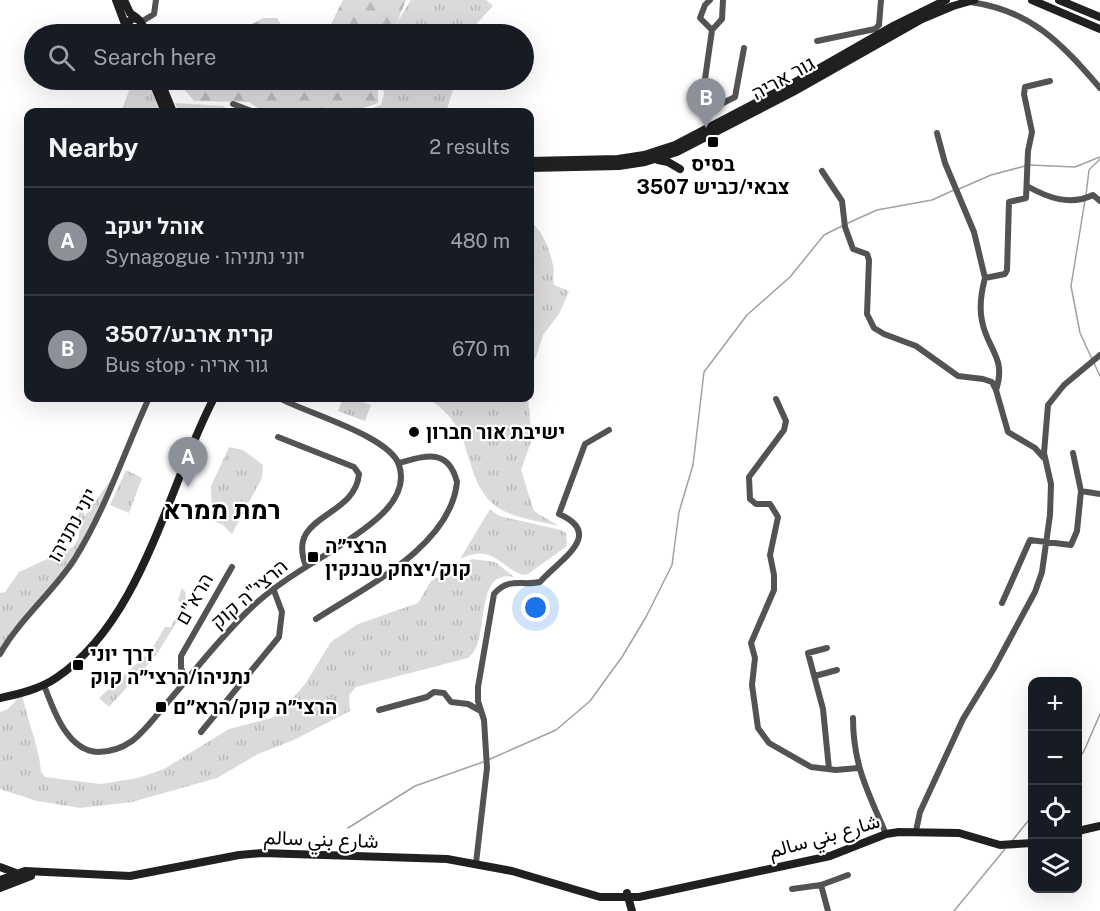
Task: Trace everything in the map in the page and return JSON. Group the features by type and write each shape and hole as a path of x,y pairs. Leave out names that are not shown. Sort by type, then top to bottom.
{"street":[{"path":"116,0 125,24 128,20 134,24"},
{"path":"124,0 137,24"},
{"path":"144,24 154,14 156,0"},
{"path":"710,0 705,5 700,18 712,30"},
{"path":"723,0 722,19 712,30 705,78 712,98 723,103 735,97 744,48"},
{"path":"817,41 875,28 879,25 881,0"},
{"name":"גור אריה","path":"534,161 618,159 650,154 675,145 790,85 895,25 946,0"},
{"path":"1032,0 1100,29"},
{"path":"1059,0 1100,17"},
{"path":"970,1 1000,6 1036,24 1100,88"},
{"name":"גור אריה","path":"534,168 619,166 655,160 709,137 922,19 970,1"},
{"path":"985,278 1005,274 1009,202 1026,198 1028,151 1032,132 1024,94 1025,87 1050,81"},
{"path":"156,90 163,108"},
{"path":"164,90 171,108"},
{"path":"233,104 244,108"},
{"path":"937,134 945,163 974,232 985,278 980,296 982,323 995,350 1001,373 996,390"},
{"path":"655,160 668,162 680,169"},
{"path":"822,171 831,189 842,201 845,227 853,249 867,254 869,260 867,314 874,328 916,346 958,376 983,378 992,382 1008,432 1035,448 1044,457"},
{"path":"1027,186 1049,198 1081,201 1092,195 1100,201"},
{"path":"916,831 920,812 963,719 993,670 1035,592 1046,542 1051,484 1044,457 1048,405 1064,385 1100,355"},
{"path":"776,399 786,421 784,430 749,477 750,499 756,504 770,504 778,517 770,555 774,590 751,643 755,658 752,685 758,728 769,743 811,767 858,768"},
{"name":"יוני נתניהו","path":"0,654 56,585 80,550 110,490 147,402"},
{"path":"0,698 44,685 72,665 109,623 152,546 212,402"},
{"path":"288,402 387,448 399,463 427,456 439,457 449,464 457,482 447,510 430,536 405,561 316,619"},
{"path":"476,863 487,768 484,720 479,710 478,687 494,594 511,581 540,582 549,571 575,551 579,539 575,526 559,514 585,444 609,430"},
{"path":"278,437 354,467 359,474 357,483 345,500 303,536 300,549 306,566"},
{"path":"1002,603 1030,540 1071,545 1077,531 1081,491 1073,453"},
{"name":"הרצי\"ה קוק","path":"44,685 71,738 86,749 99,752 113,750 132,741 231,628 273,588 359,533 383,513 400,487 399,463"},
{"path":"1081,491 1100,494"},
{"name":"הרא\"ם","path":"187,680 180,664 181,656 232,567"},
{"path":"201,732 279,637 282,612 273,588"},
{"path":"0,694 54,674 109,623"},
{"path":"827,648 808,653 823,709 829,769"},
{"path":"815,676 837,670"},
{"path":"379,710 427,697 434,692 444,693 450,702 468,704 479,710"},
{"path":"852,718 853,743 858,768 886,834"},
{"path":"1082,830 1100,826"},
{"name":"شارع بني سالم","path":"17,873 130,876 239,855 261,853 430,858 476,863 595,894 628,896 670,890 830,856 886,834 916,831 959,833 1000,845 1028,843"},
{"path":"2,881 0,867 17,873"},
{"path":"2,881 17,873"},
{"path":"2,881 43,873"},
{"path":"792,889 821,885 848,875"},
{"path":"821,885 828,911"},
{"path":"628,896 628,911"},
{"path":"628,896 632,911"}],"green space":[{"path":"343,0 406,0 396,24 331,24"},
{"path":"411,0 486,0 493,6 476,24 396,24"},
{"path":"263,18 277,18 281,24 252,24"},
{"path":"129,90 152,90 158,108 122,108"},
{"path":"185,90 378,90 378,103 364,108 258,108 249,102 194,101"},
{"path":"383,90 453,90 447,108 372,108 381,105"},
{"path":"175,103 224,106 225,108 177,108"},
{"path":"534,226 548,247 554,268 554,285 569,291 559,314 543,335 534,361"},
{"path":"341,402 363,402 371,405 365,421 338,411"},
{"path":"433,402 528,402 532,439 521,470 534,511 559,526 516,516 492,503 478,484 457,427"},
{"path":"229,447 243,450 263,465 262,478 232,534 223,525 212,520 211,486"},
{"path":"126,470 142,478 129,513 110,505"},
{"path":"115,474 78,550 0,651 0,593 5,592 19,572 73,547 79,537 79,494 85,516"},
{"path":"490,509 499,516 561,530 566,533 567,546 528,574 523,575 488,555 471,555 460,559"},
{"path":"472,559 495,562 514,577 501,577 492,583 487,594 479,637 475,649 468,658 356,687 349,695 350,711 294,740 258,754 217,778 132,802 80,808 37,801 0,789 0,712 8,709 22,694 38,752 41,772 45,777 101,784 138,778 164,769 229,729 272,718 279,714 305,684 331,642 358,624 418,603 431,581"},
{"path":"182,588 186,593 184,610 155,657 149,654 165,627 171,627 182,604 178,600"},
{"path":"145,656 151,661 109,707 99,698"}],"waterway":[{"path":"1030,165 1075,167 1100,157"},
{"path":"1086,195 1089,170 1100,159"},
{"path":"959,189 991,175 1025,166"},
{"path":"848,223 877,210 932,200 954,190"},
{"path":"1085,200 1071,286 1080,333 1092,359"},
{"path":"488,760 556,730 590,701 622,657 646,617 672,565 679,512 693,465 704,372 747,315 790,277 824,235 844,225"},
{"path":"1094,363 1100,376"},
{"path":"1082,754 1100,714"},
{"path":"348,828 415,786 483,762"},
{"path":"1012,841 1028,821"},
{"path":"954,911 1005,849"}],"place":[{"name":"קרית ארבע/3507","path":"706,128"},
{"name":"בסיס צבאי/כביש 3507","path":"713,142"},
{"name":"ישיבת אור חברון","path":"414,432"},
{"name":"אוהל יעקב","path":"188,487"},
{"name":"הרצי״ה קוק/יצחק טבנקין","path":"313,557"},
{"name":"דרך יוני נתניהו/הרצי״ה קוק","path":"78,665"},
{"name":"הרצי״ה קוק/הרא״ם","path":"161,707"}],"district":[{"name":"רמת ממרא","path":"222,509"}]}
